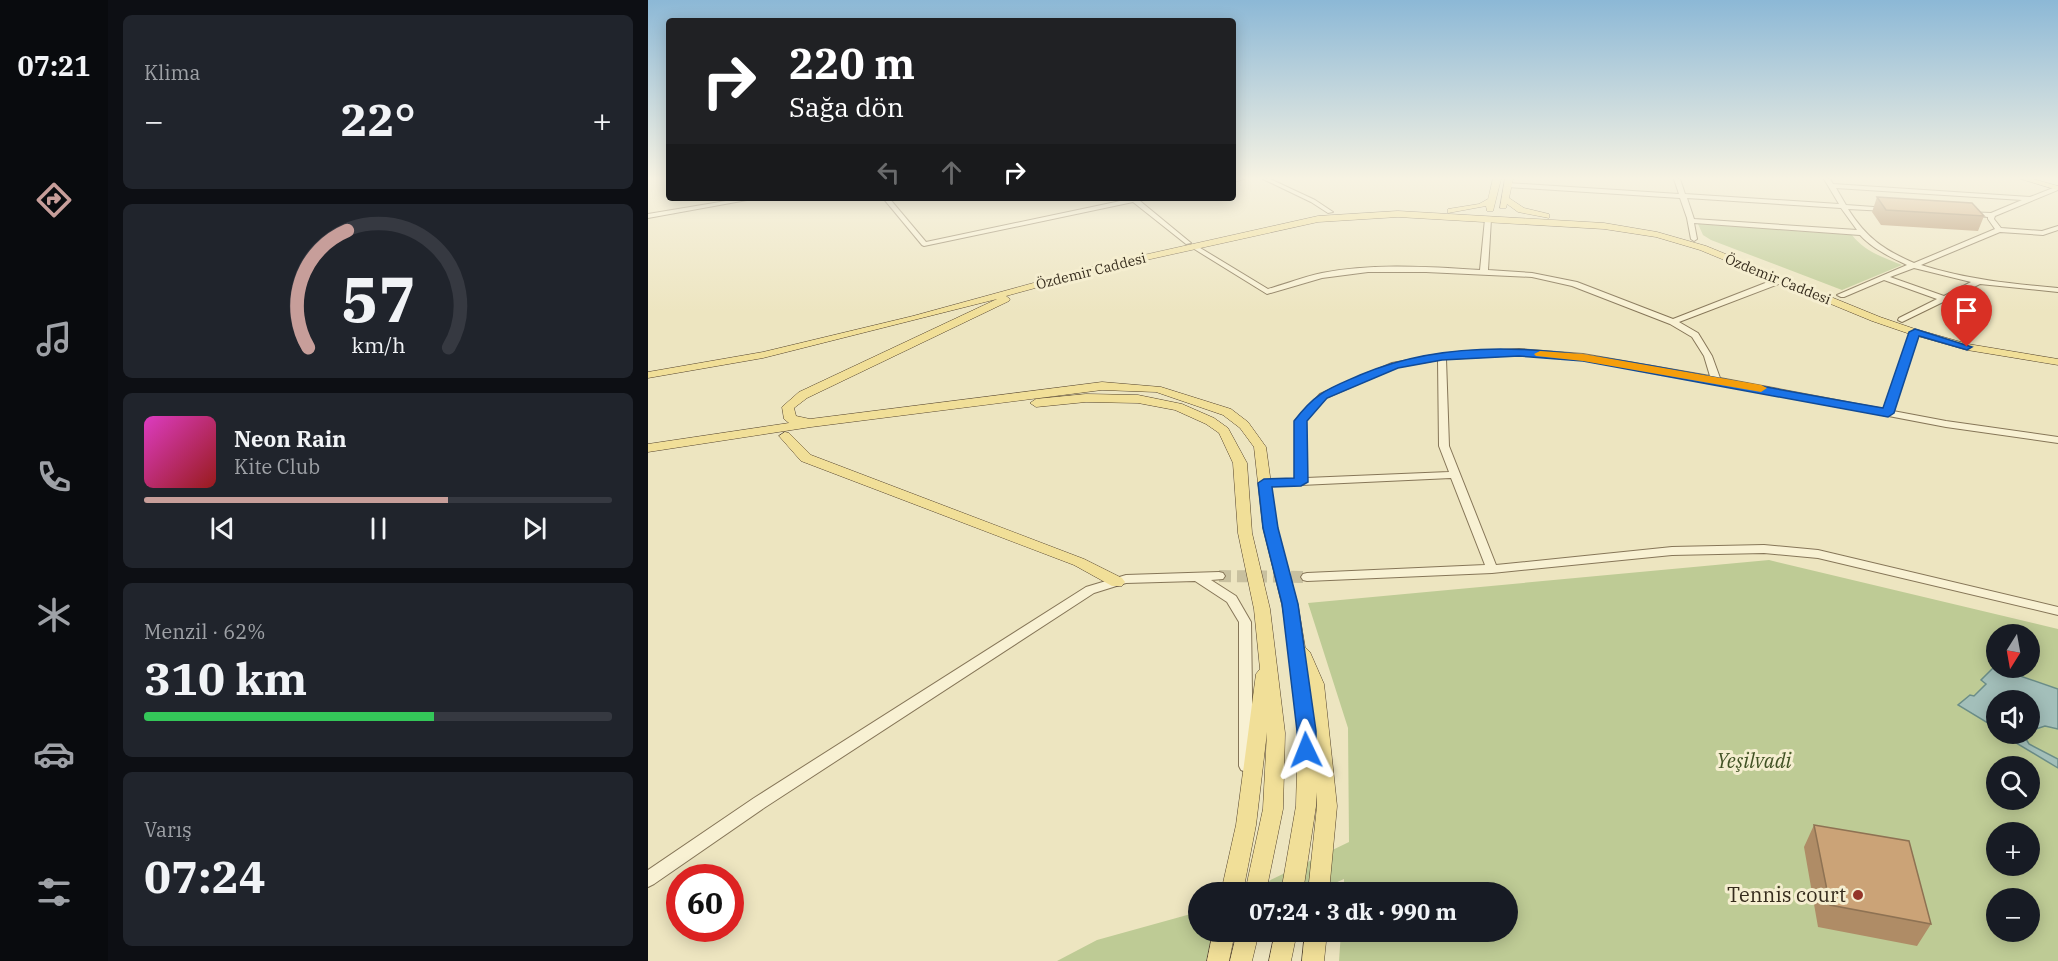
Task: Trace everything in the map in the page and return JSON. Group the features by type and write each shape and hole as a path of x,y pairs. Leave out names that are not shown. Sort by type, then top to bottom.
{"main road":[{"name":"Özdemir Caddesi","path":"648,369 730,356 1280,224"},
{"name":"Özdemir Caddesi","path":"648,375 763,355 916,318 1035,284 1191,245 1299,224"},
{"name":"Özdemir Caddesi","path":"1579,224 1648,232 1703,248 1876,319 1915,332 1985,351 2058,362"},
{"name":"Özdemir Caddesi","path":"1631,224 1694,238 1902,320 1981,343 2058,354"},
{"path":"811,423 790,419 788,414 788,407 803,394 1035,284"},
{"path":"648,448 811,423 1102,386 1157,389 1227,412 1244,425 1260,447 1270,528 1290,604 1295,635 1306,731 1306,796 1293,882"},
{"path":"648,457 785,436 1086,398 1148,401 1178,407 1210,420 1224,431 1240,463 1245,533 1268,648 1276,733 1273,799 1258,882"},
{"path":"785,436 806,458 1079,562 1117,582"},
{"path":"1295,635 1315,684 1327,807 1320,882"},
{"path":"1234,882 1246,825 1268,648"},
{"path":"1218,961 1222,942"},
{"path":"1241,961 1246,942"},
{"path":"1280,961 1284,942"},
{"path":"1313,961 1315,942"}],"street":[{"path":"907,224 924,244 1018,224"},
{"path":"1164,224 1191,245 1267,292 1327,274 1378,269 1532,275 1574,284 1673,322 1695,335 1708,356 1716,380"},
{"path":"1484,272 1488,224"},
{"path":"1692,224 1694,238"},
{"path":"1732,224 1864,233"},
{"path":"1858,224 1871,242 1886,252 1917,265 1977,282 2058,290"},
{"path":"1995,224 1999,230"},
{"path":"1841,295 1999,230 2050,235 2058,228"},
{"path":"1885,278 1945,299"},
{"path":"1673,322 1781,280"},
{"path":"1902,320 1977,282"},
{"path":"1888,413 1915,332"},
{"path":"1301,482 1300,421 1323,396 1395,365 1442,357 1519,352 1583,357 1888,413 2058,440"},
{"path":"1442,357 1444,446 1492,569"},
{"path":"1264,483 1456,475"},
{"path":"1307,577 1492,569 1672,551 1772,549 1818,554 2058,611"},
{"path":"648,879 759,803 1090,590 1126,579 1219,576"},
{"path":"1196,577 1232,599 1245,622 1246,825"}],"green space":[{"path":"1698,224 1852,235 1868,250 1902,265 1842,290 1711,240 1703,235"},
{"name":"Yeşilvadi","path":"1769,560 2037,624 1986,624 1986,678 2040,678 2040,625 2058,629 2058,961 1339,961 1340,942 1518,942 1518,882 1344,882 1344,879 1337,882 1267,882 1349,842 1348,728 1308,603"},
{"path":"1188,915 1188,942 1211,942 1206,961 1057,961 1097,940"}],"water":[{"path":"1986,675 1986,678 2026,678 2058,689 2058,729 2045,726 2040,728 2040,690 1986,690 1986,722 1958,705 1970,695 1974,696 1986,684 1981,680"},
{"path":"2018,744 2029,744 2058,759 2058,768"}],"building":[{"path":"1814,825 1909,841 1931,924 1830,905"}],"tunnel":[{"path":"1219,576 1307,577"}],"slow traffic":[{"path":"1540,354 1583,357 1761,388"}],"place":[{"name":"Tennis court","path":"1858,895"}],"route":[{"path":"1306,750 1306,731 1295,635 1290,604 1270,528 1264,483 1301,482 1300,421 1323,396 1395,365 1442,357 1519,352 1583,357 1888,413 1915,332 1967,347"}]}
